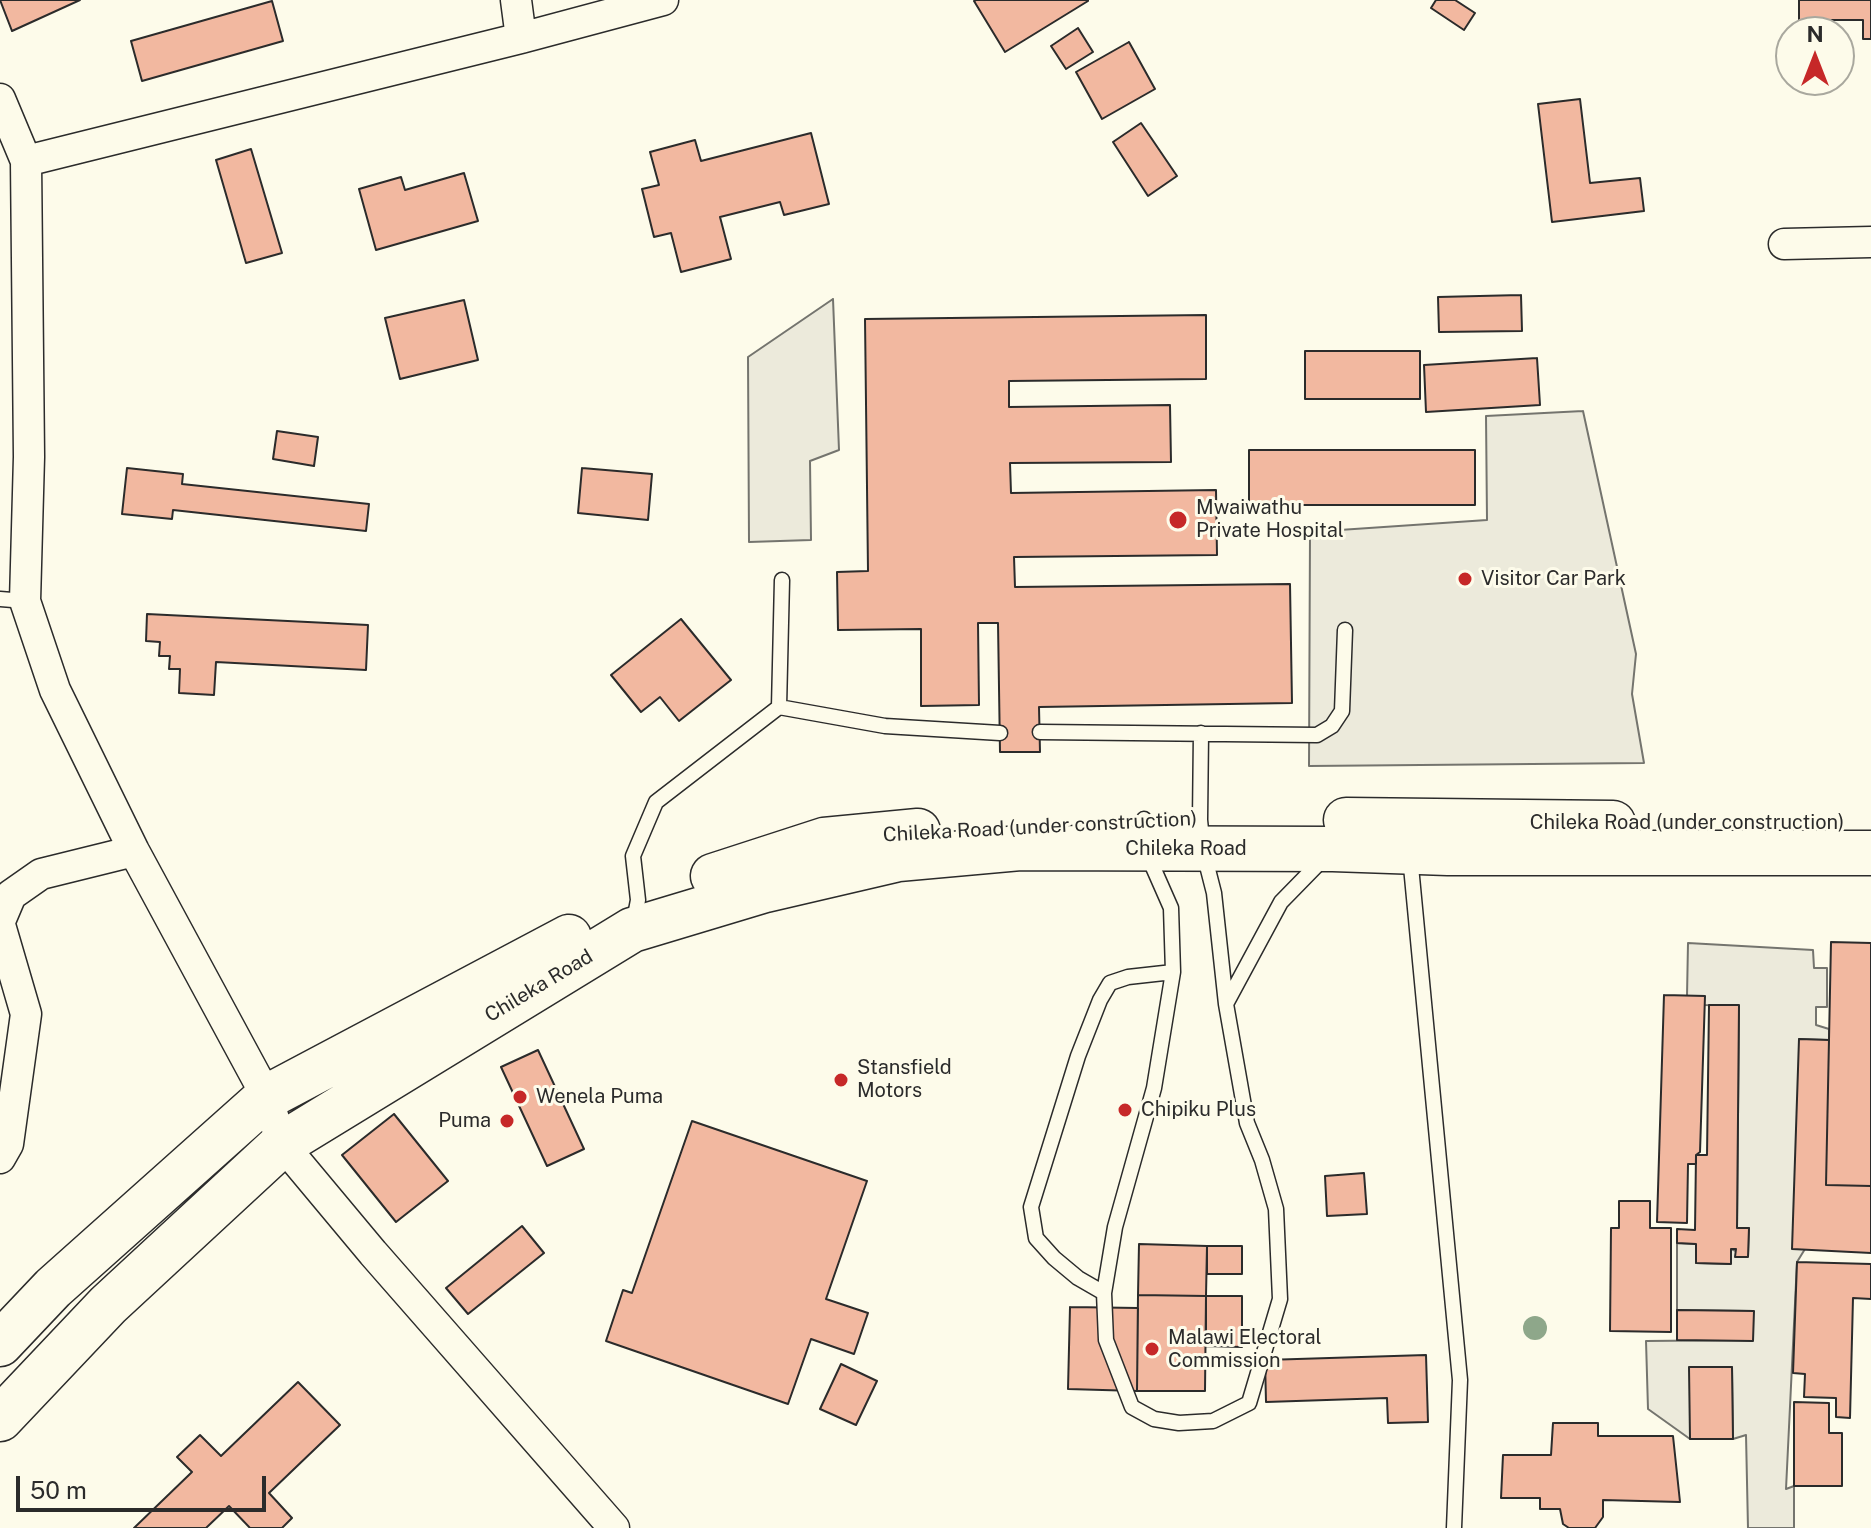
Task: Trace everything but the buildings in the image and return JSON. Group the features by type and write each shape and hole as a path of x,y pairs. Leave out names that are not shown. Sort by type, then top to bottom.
{"highway":[{"name":"Chileka Road (under construction)","path":"1201,835 1871,825"},
{"name":"Chileka Road","path":"0,1419 108,1305 282,1144 635,915 765,890 898,859 1145,834 1201,835 1333,849 1410,852 1871,853"},
{"path":"0,1344 53,1288 267,1097 635,915"}],"street":[{"path":"516,0 521,38"},
{"path":"26,161 663,0"},
{"path":"0,99 26,161 29,457 12,600 134,851 267,1097 282,1144 373,1253 614,1528"},
{"path":"1784,244 1871,242"},
{"path":"0,1158 8,1144 26,1014 0,923 11,895 41,874 134,851"}],"lane":[{"path":"779,707 782,580"},
{"path":"1040,732 1317,735 1332,726 1342,711 1345,630"},
{"path":"635,915 633,856 656,802 779,707 885,726 1000,733"},
{"path":"1145,834 1171,908 1173,972 1154,1088 1115,1227 1104,1293 1106,1340 1132,1407 1154,1419 1179,1423 1213,1421 1249,1403 1280,1299 1276,1209 1247,1123 1226,1004 1214,893 1201,835 1201,733"},
{"path":"1226,1004 1281,902 1333,849"},
{"path":"1410,852 1460,1380 1454,1528"},
{"path":"1104,1293 1066,1268 1036,1238 1031,1207 1078,1056 1110,983 1128,977 1173,972"}],"shaded area":[{"path":"833,299 839,450 810,461 811,540 749,542 748,357"},
{"name":"Visitor Car Park","path":"1583,411 1636,654 1632,694 1644,763 1309,766 1310,532 1487,520 1486,416"},
{"path":"1688,943 1813,950 1814,968 1827,968 1827,1007 1816,1007 1816,1025 1829,1029 1829,1040 1799,1039 1805,1249 1797,1262 1786,1489 1794,1486 1794,1528 1748,1528 1746,1435 1733,1439 1732,1367 1690,1368 1690,1439 1648,1409 1646,1341 1753,1340 1753,1311 1677,1310 1677,1243 1696,1244 1696,1263 1730,1264 1731,1249 1748,1256 1749,1228 1737,1228 1739,1006 1704,1005 1687,996"}],"place":[{"name":"Mwaiwathu Private Hospital","path":"1178,520"},
{"name":"Visitor Car Park","path":"1465,579"},
{"name":"Stansfield Motors","path":"841,1080"},
{"name":"Wenela Puma","path":"520,1097"},
{"name":"Chipiku Plus","path":"1125,1110"},
{"name":"Puma","path":"507,1121"},
{"name":"Malawi Electoral Commission","path":"1152,1349"}]}
